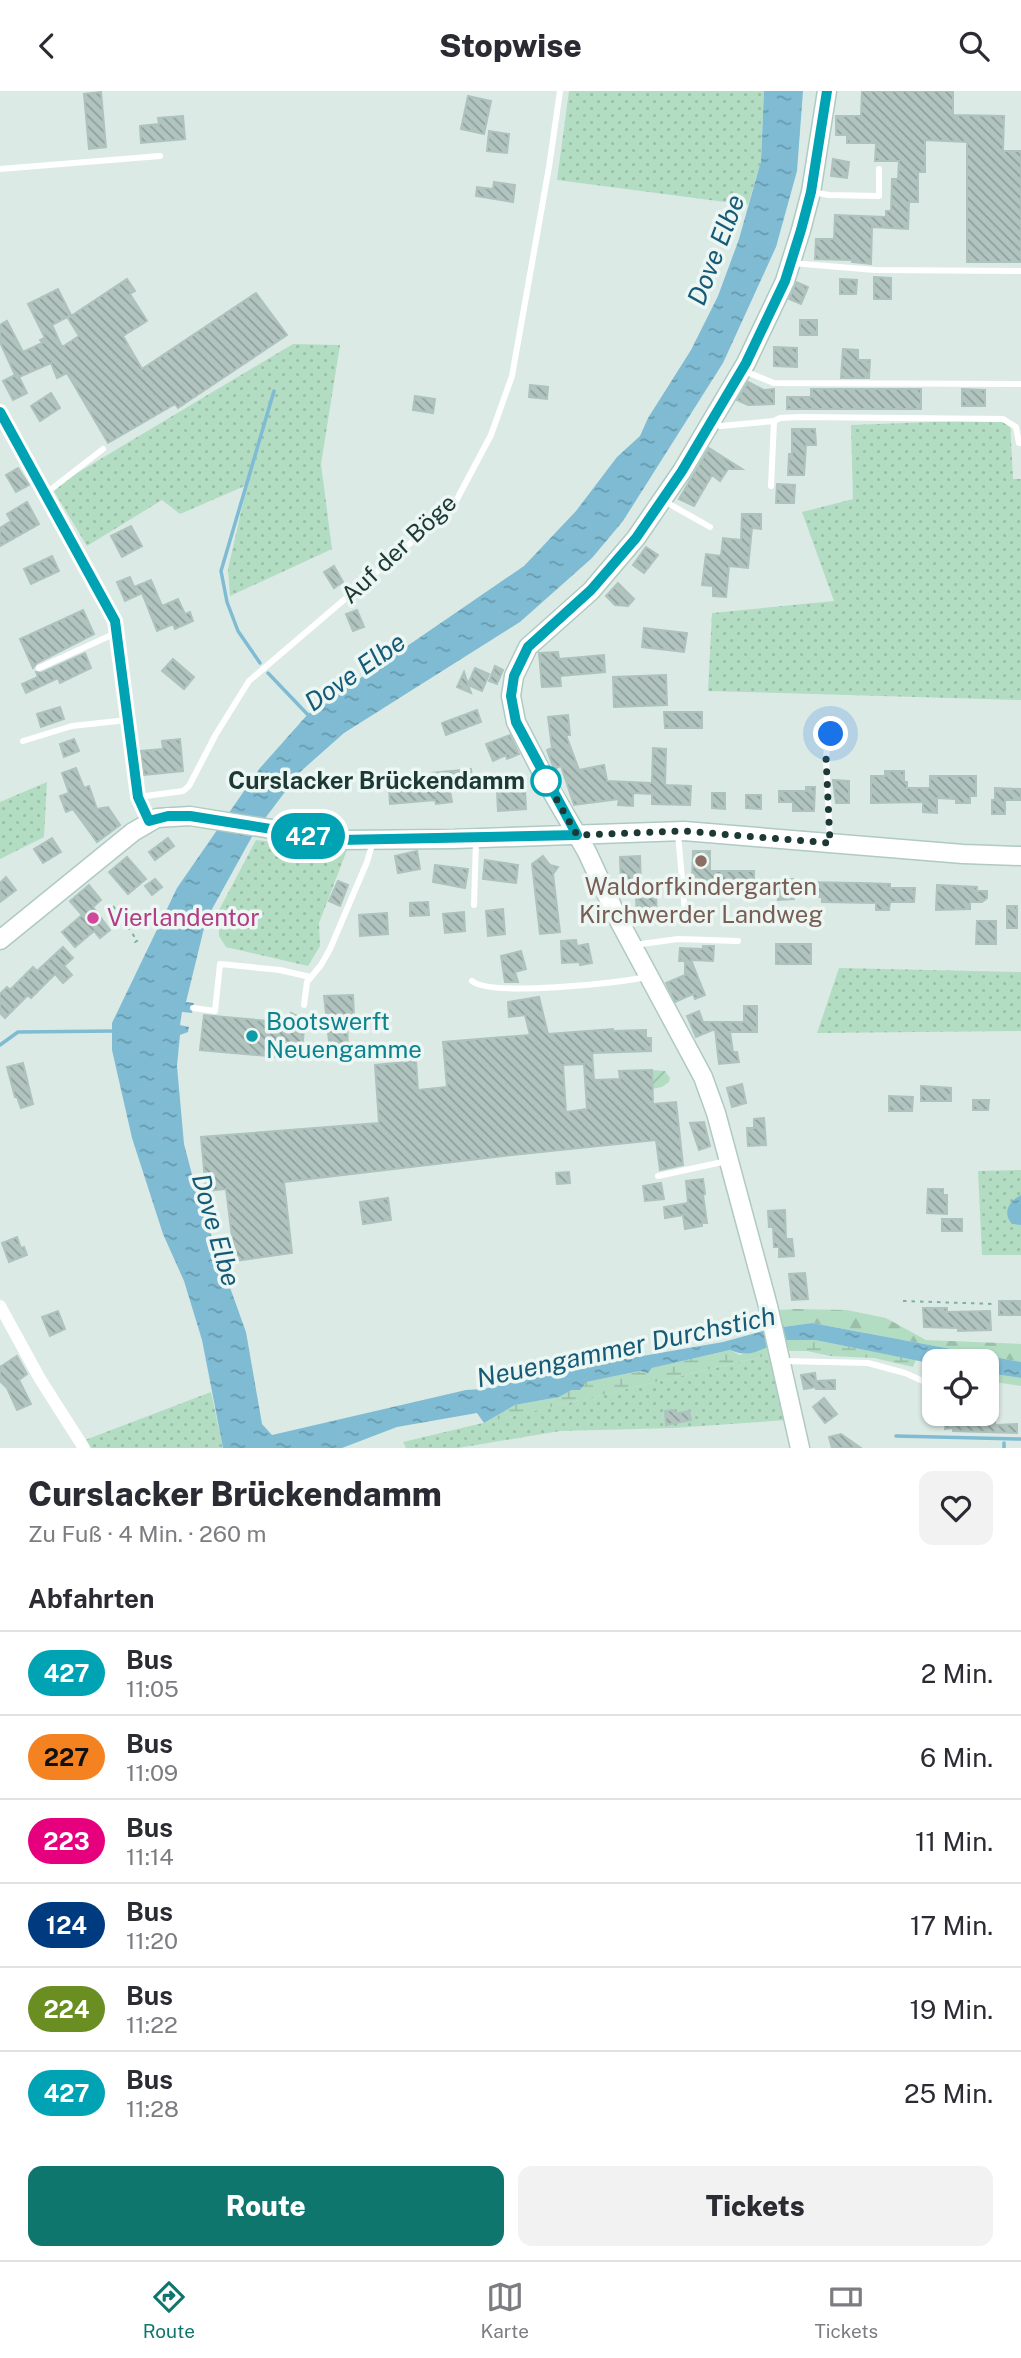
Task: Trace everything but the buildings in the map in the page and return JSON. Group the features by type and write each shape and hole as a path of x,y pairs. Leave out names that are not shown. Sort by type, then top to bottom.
{"street":[{"path":"800,1448 780,1352 716,1113 702,1077 516,722 511,696 514,676 528,647 602,578 629,547 712,423 766,325 790,263 811,192 827,91"},
{"path":"0,412 115,621 138,797 149,821"},
{"path":"0,940 149,821 168,816 212,818 340,840 678,832 1021,856"},
{"path":"0,1306 40,1379 84,1448"}],"lane":[{"name":"Auf der Böge","path":"138,797 183,791 189,786 216,734 249,681 456,501 492,435 512,376 560,91"},
{"path":"0,169 160,156"},
{"path":"811,192 879,196 879,169"},
{"path":"790,263 875,270 1021,271"},
{"path":"742,370 774,383 1021,384"},
{"path":"712,423 720,426 774,421 780,418 1003,419 1016,427 1021,443"},
{"path":"771,486 774,421"},
{"path":"45,494 103,449"},
{"path":"662,500 710,527"},
{"path":"40,668 116,633"},
{"path":"23,741 72,726 127,720"},
{"path":"830,843 826,757 828,737 831,734"},
{"path":"678,832 685,912"},
{"path":"474,905 476,838"},
{"path":"303,1005 307,982 330,949 367,862 373,840"},
{"path":"632,945 678,939 738,941"},
{"path":"193,1008 215,1011 220,964 280,970 310,977"},
{"path":"472,981 477,985 504,989 619,983 649,977"},
{"path":"658,1176 729,1160"},
{"path":"780,1352 868,1363 922,1381"}],"path":[{"path":"113,906 134,936 135,942 139,939"},
{"path":"903,1301 995,1304"}],"green space":[{"path":"569,91 764,91 761,161 748,205 557,180"},
{"path":"293,344 340,345 321,464 332,549 230,596 228,569 247,485 180,514 162,500 87,546 52,488"},
{"path":"1010,419 1013,479 1021,479 1021,700 708,691 712,613 834,601 802,512 853,499 851,425"},
{"path":"47,782 44,837 0,859 0,802"},
{"path":"256,840 347,850 319,923 320,946 308,966 226,947 219,936 218,912"},
{"path":"839,968 1021,972 1021,1031 817,1033"},
{"path":"652,1070 665,1071 670,1078 669,1082 652,1089"},
{"path":"1021,1170 1021,1195 1012,1224 1021,1225 1021,1255 982,1255 978,1171"},
{"path":"778,1310 847,1310 886,1318 926,1340 1021,1344 1021,1362 999,1358 999,1349 951,1349 812,1323 783,1327"},
{"path":"786,1340 815,1340 916,1360 913,1367 874,1358 789,1351"},
{"path":"771,1345 773,1354 484,1423 515,1405 580,1390 585,1382 641,1371 648,1373 652,1368 730,1350 740,1355"},
{"path":"773,1354 788,1420 674,1428 560,1431 458,1448 406,1448 403,1442"},
{"path":"999,1375 1021,1378 1021,1386 999,1383"},
{"path":"211,1392 223,1448 91,1448 85,1440"}],"water":[{"path":"764,91 803,91 797,171 776,247 723,363 623,521 592,558 520,622 344,733 300,772 254,833 206,920 186,1002 194,1003 192,1013 182,1012 180,1025 189,1027 188,1032 180,1035 177,1066 184,1144 199,1201 246,1332 262,1424 272,1435 466,1390 483,1389 602,1363 723,1342 767,1330 771,1345 751,1353 730,1350 652,1368 648,1373 640,1371 586,1382 580,1390 515,1405 484,1423 477,1413 397,1427 342,1448 223,1448 202,1340 184,1281 163,1234 132,1138 112,1050 112,1023 177,888 260,768 308,714 524,566 576,511 617,457 640,436 648,418 691,350 718,296 739,239 761,161"},
{"path":"1021,1195 1021,1225 1012,1224 1007,1216 1008,1208"},
{"path":"812,1323 951,1349 922,1349 922,1362 815,1340 786,1340 783,1327"},
{"path":"999,1358 1021,1362 1021,1378 999,1375"}],"waterway":[{"path":"260,663 238,631 227,602 221,571 274,391"},
{"name":"Dove Elbe","path":"268,673 310,717"},
{"path":"0,1045 18,1032 116,1031"},
{"path":"896,1436 1021,1439"},
{"path":"1004,1443 1004,1448"}],"bus line":[{"name":"427","path":"0,412 115,621 138,797 149,821 168,816 212,818 340,840 577,835 513,715 511,696 514,676 528,647 591,590 636,538 682,471 746,363 785,281 801,230 811,192 827,91"}],"place":[{"name":"Curslacker Brückendamm","path":"546,781"},
{"name":"Waldorfkindergarten Kirchwerder Landweg","path":"701,861"},
{"name":"Vierlandentor","path":"93,918"},
{"name":"Bootswerft Neuengamme","path":"252,1036"}],"route":[{"path":"546,781 542,774 577,835 684,831 830,843 826,757 828,737 831,734"}],"water label":[{"name":"Neuengammer Durchstich","path":"626,1347"}]}
